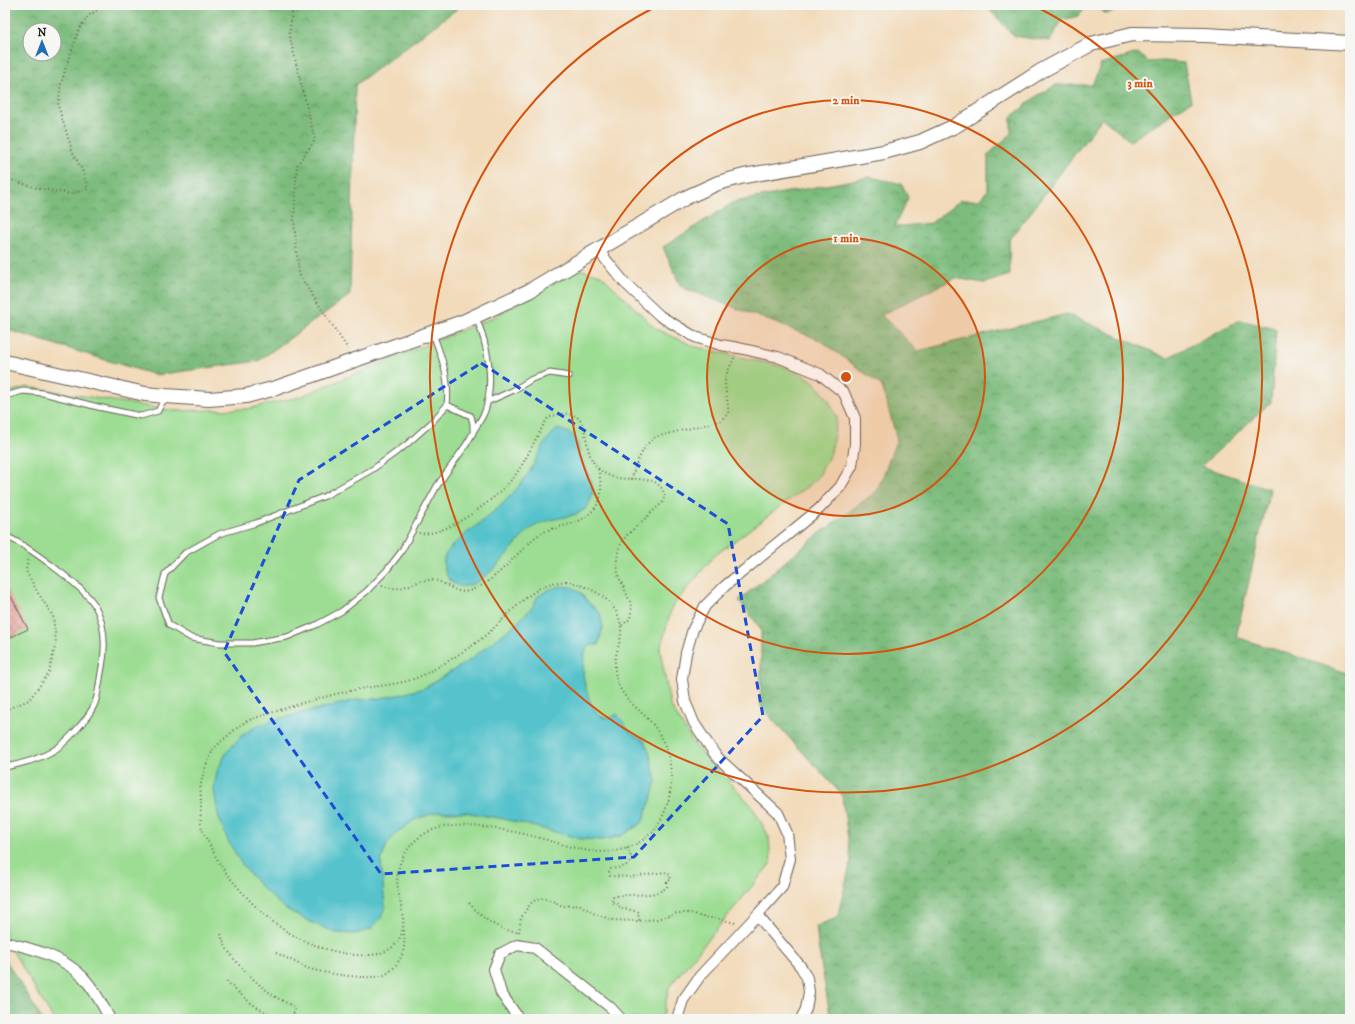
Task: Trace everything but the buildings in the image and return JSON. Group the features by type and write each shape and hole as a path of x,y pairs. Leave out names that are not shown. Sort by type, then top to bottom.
{"main road":[{"path":"5,362 145,394 209,399 246,396 276,388 355,361 475,316 529,291 685,198 718,184 744,176 884,152 920,142 955,126 1042,71 1091,44 1132,34 1205,34 1350,43"}],"street":[{"path":"598,250 624,282 660,316 695,337 721,345 778,357 820,374 844,393 855,418 855,444 852,466 840,487 818,508 725,586 705,606 693,630 686,653 682,679 685,701 694,723 716,756 778,813 787,833 790,859 782,887 757,916 700,976 683,1000 677,1019"},
{"path":"757,916 801,967 807,978 809,992 806,1009 801,1019"},
{"path":"5,942 26,947 60,960 82,977 100,1000 110,1019"},
{"path":"519,1019 501,992 494,969 500,954 516,945 535,948 610,1007 621,1019"}],"lane":[{"path":"433,333 442,357 447,379 448,392 447,405 432,422 406,446 373,469 325,496 256,523 219,534 185,553 165,574 159,598 169,624 191,638 220,643 252,643 286,637 316,625 342,611 376,582 401,552 437,486 466,446 486,409 490,388 488,362 484,340 475,316"},
{"path":"487,402 514,390 532,379 550,373 569,376"},
{"path":"5,396 23,391 43,393 141,416 158,411 166,396"},
{"path":"447,405 471,416 473,433"},
{"path":"5,536 42,558 74,583 94,604 103,627 104,654 96,701 80,727 52,752 22,764 5,767"}],"path":[{"path":"5,178 37,188 71,194 88,189 84,174 73,153 58,106 61,84 79,29 89,15 106,5"},
{"path":"293,5 289,34 315,140 297,165 294,222 299,275 355,361"},
{"path":"631,479 638,460 646,446 655,437 720,421 728,414 729,403 725,382 727,373 739,348"},
{"path":"411,532 425,535 439,531 482,507 500,492 516,475 548,418 556,414 573,415 580,419 584,426 588,452 593,463 598,468 612,478 654,481 660,486 665,494 663,502 626,536 619,547 617,560 618,575 632,606 630,619 621,626"},
{"path":"376,582 390,589 405,587 421,581 433,580 454,589 466,592 476,588 495,576 536,536 550,529 570,525 586,517 597,506 601,495 601,483 598,468"},
{"path":"5,710 29,700 49,673 56,642 53,616 26,571 29,550"},
{"path":"276,953 308,968 347,976 383,976 392,970 404,950 404,928 402,911 396,883 398,866 407,850 416,840 426,833 438,828 452,825 495,828 533,836 591,852 608,852 627,848 642,841 656,828 664,816 672,779 666,747 659,733 649,720 634,707 624,695 616,681 614,666 616,652 621,637 621,626 617,613 610,603 597,592 580,584 566,581 554,582 538,589 526,598 484,637 419,677 398,683 358,689 301,703 247,721 214,749 201,782 201,825 218,862 249,901 279,927 315,946 331,951 355,955 374,956 388,951 398,941 404,928"},
{"path":"627,848 632,859 630,863 610,870 610,876 630,877 665,872 670,875 671,880 667,881 667,887 663,890 645,894 613,896 611,902 618,904 621,909 638,912 639,921"},
{"path":"520,945 519,932 521,918 534,901 543,898 562,906 580,905 593,913 612,920 639,921 657,919 677,913 691,913 703,917 733,922 742,931"},
{"path":"469,903 482,918 494,925 519,932"},
{"path":"221,934 228,953 250,976 274,996 293,1006 295,1011 290,1019"},
{"path":"226,981 243,997 263,1010 280,1017 292,1016"}],"highlighted area":[{"path":"481,363 728,524 763,716 634,857 381,874 224,652 299,480"}],"green space":[{"path":"5,5 462,5 355,85 350,295 258,361 155,375 5,329"},
{"path":"955,5 1087,5 1078,16 1062,20 1050,41 1014,36 986,6 964,11"},
{"path":"1095,5 1130,5 1106,14"},
{"path":"1138,53 1148,62 1164,61 1184,63 1191,101 1130,141 1102,118 1009,241 1010,275 984,283 955,278 881,315 918,351 1067,314 1167,358 1240,320 1276,329 1271,402 1201,466 1270,489 1236,637 1350,674 1350,1019 856,1019 830,1014 816,926 837,918 851,861 842,795 761,707 761,629 739,600 819,534 877,491 897,439 882,386 820,340 681,287 663,247 734,202 870,177 902,184 908,198 894,227 931,223 961,200 979,200 988,190 988,155 1011,134 1011,117 1037,96 1056,85 1092,85 1101,64"},
{"path":"578,269 601,275 656,329 696,347 789,368 812,380 828,399 837,418 831,452 817,479 714,556 672,607 660,650 670,705 696,747 752,806 769,837 771,863 669,987 662,1019 53,1019 5,938 5,393 28,387 175,411 247,409 299,397 494,317"},
{"path":"5,959 42,1019 5,1019"}],"water":[{"path":"558,429 572,435 578,442 579,451 592,483 593,489 590,502 585,509 579,513 549,520 534,527 527,532 493,569 473,584 462,586 450,581 444,567 445,556 458,540 509,498 529,472 545,442"},
{"path":"560,586 572,587 580,592 600,613 603,627 598,645 587,647 583,665 588,697 592,705 597,713 603,717 609,718 617,714 630,732 645,741 650,755 656,781 651,800 642,823 621,836 603,840 582,839 504,819 464,812 437,812 414,820 395,834 386,846 381,862 385,907 381,918 371,929 356,934 336,933 308,921 284,908 260,886 243,866 228,841 218,815 214,789 217,771 226,753 241,736 257,726 274,720 356,700 398,695 424,688 467,662 516,624 534,605 537,597 548,590"}]}
